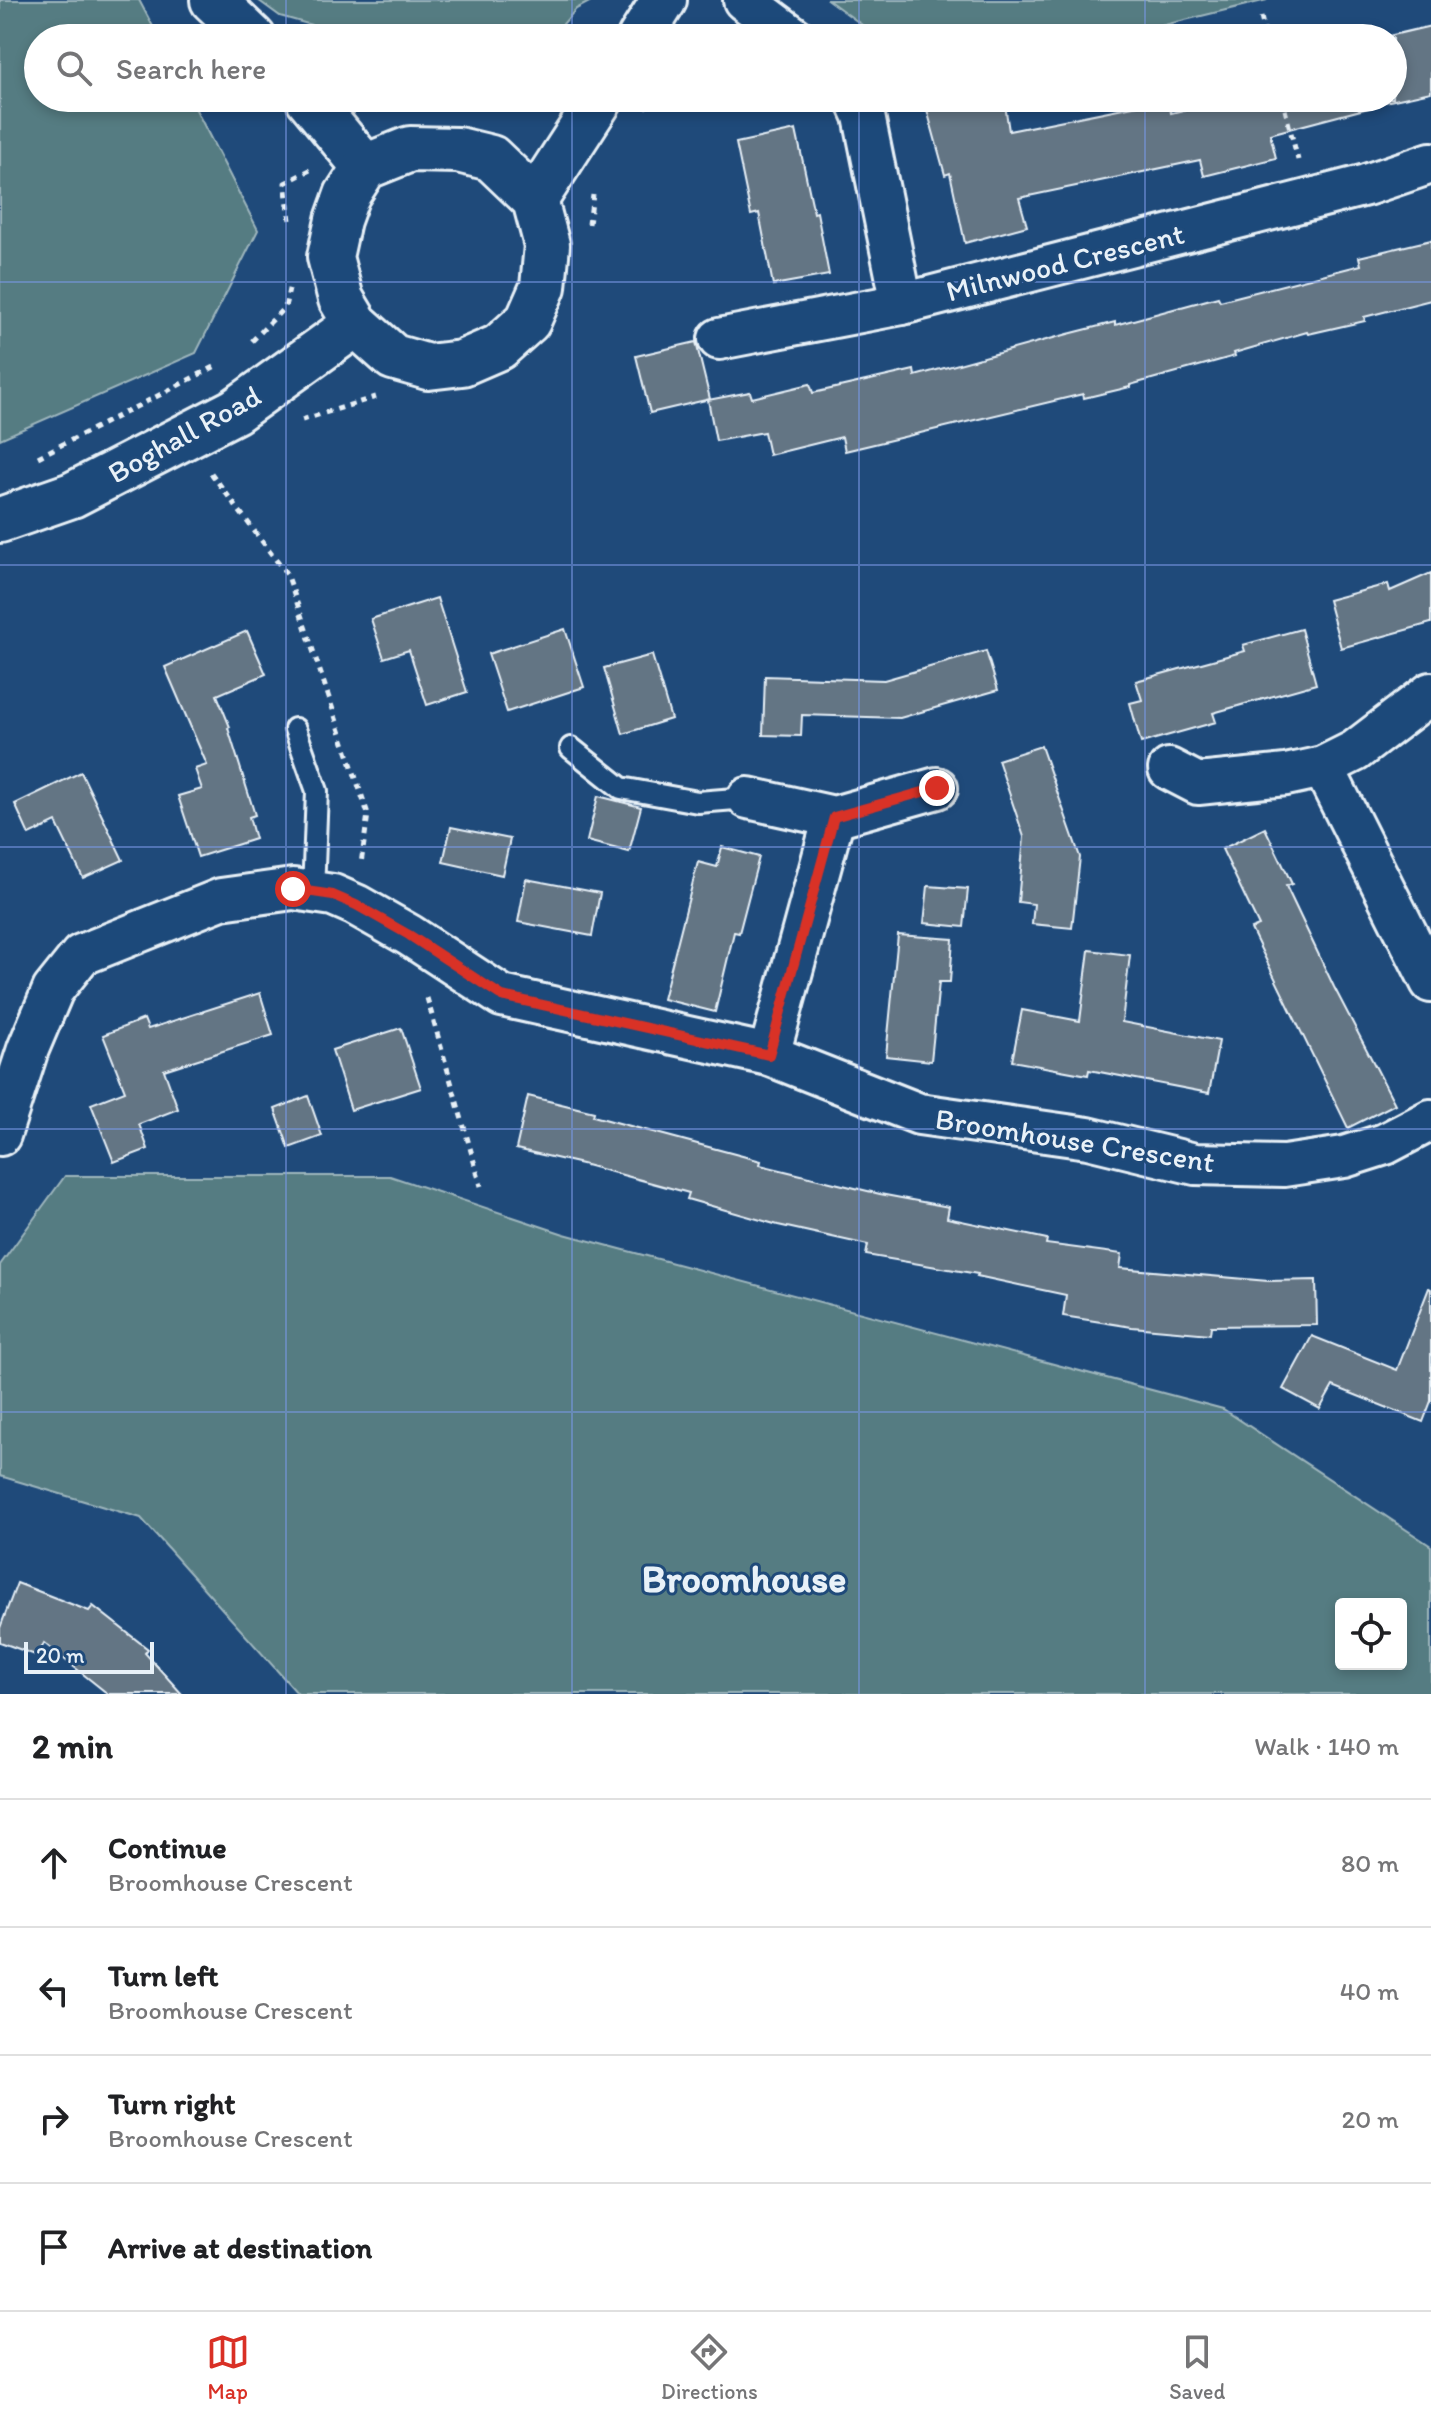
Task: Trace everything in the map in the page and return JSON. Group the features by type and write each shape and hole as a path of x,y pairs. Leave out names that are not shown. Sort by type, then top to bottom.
{"street":[{"path":"213,0 238,24"},
{"path":"649,24 664,0"},
{"path":"744,0 776,24"},
{"path":"319,112 357,158"},
{"path":"535,200 592,112"},
{"name":"Milnwood Crescent","path":"862,112 902,304 1366,185 1431,163"},
{"path":"410,149 458,150 491,158 535,200 547,245 543,287 528,321 499,347 462,363 428,367 393,357 356,324 341,299 330,257 357,158 410,149"},
{"path":"719,339 902,304"},
{"name":"Boghall Road","path":"0,520 72,495 235,411 356,324"},
{"path":"1169,769 1198,784 1286,775 1323,767 1355,751 1431,693"},
{"path":"1323,767 1431,982"},
{"path":"748,798 834,817 937,788"},
{"path":"769,1055 834,817"},
{"name":"Broomhouse Crescent","path":"0,1135 14,1045 81,955 221,899 293,889 333,895 356,905 409,935 502,996 769,1055 919,1114 1088,1138 1195,1164 1284,1166 1344,1157 1385,1144 1431,1120"}],"lane":[{"path":"295,729 317,791 313,892"},
{"path":"571,748 621,788 698,802 748,798"}],"path":[{"path":"1261,17 1263,24"},
{"path":"291,225 285,183 357,158 378,112"},
{"path":"1286,112 1309,199"},
{"path":"248,345 285,307 290,280"},
{"path":"36,458 225,362"},
{"path":"188,435 211,473 288,576 368,814 356,905"},
{"path":"409,935 481,1186"}],"green space":[{"path":"0,0 139,0 152,24 24,24 24,112 197,112 258,230 196,353 0,439"},
{"path":"258,0 593,0 576,9 563,24 308,24 280,16"},
{"path":"828,0 1267,0 1168,24 861,24"},
{"path":"65,1176 390,1176 564,1234 1223,1409 1431,1546 1431,1694 298,1694 141,1518 0,1476 0,1265"}],"building":[{"path":"1431,26 1431,92 1407,97 1407,32"},
{"path":"928,112 1006,112 1009,131 1103,112 1353,112 1270,134 1276,158 1204,176 1200,160 1019,198 1027,226 965,243 950,173 945,175"},
{"path":"796,130 829,275 773,285 759,213 751,215 736,143"},
{"path":"1431,240 1431,300 1364,317 1365,321 1307,332 1130,387 1084,398 1083,394 845,451 842,437 769,455 764,432 716,441 708,400 750,392 752,398 810,384 813,393 914,370 915,376 1115,322 1115,325 1218,297 1220,301 1361,265 1359,257"},
{"path":"696,342 710,399 650,413 636,356"},
{"path":"1431,573 1431,623 1341,648 1328,600 1388,584 1390,591"},
{"path":"437,598 467,692 427,705 409,650 384,658 371,619"},
{"path":"565,629 584,687 507,712 488,654"},
{"path":"1301,629 1316,684 1213,713 1216,722 1141,743 1130,703 1142,700 1136,681 1245,651 1243,645"},
{"path":"247,631 266,674 217,695 230,727 255,815 249,817 255,839 198,857 178,796 202,789 195,769 207,765 165,667"},
{"path":"986,651 998,690 900,718 802,715 801,736 763,735 765,676 884,680"},
{"path":"652,655 671,719 623,734 604,668"},
{"path":"1041,746 1080,857 1072,928 1032,924 1034,904 1018,902 1024,837 998,760"},
{"path":"81,772 123,860 83,878 56,822 29,835 15,804"},
{"path":"598,796 641,807 629,852 587,841"},
{"path":"451,827 510,839 502,875 443,862"},
{"path":"1265,828 1292,884 1286,886 1395,1104 1348,1128 1251,929 1259,926 1222,849"},
{"path":"722,847 759,857 739,933 734,932 715,1012 663,999 698,862 717,867"},
{"path":"526,879 600,893 592,936 518,922"},
{"path":"928,886 968,889 964,927 924,923"},
{"path":"898,935 953,939 950,982 939,982 931,1061 886,1056"},
{"path":"1089,950 1130,955 1122,1022 1219,1041 1209,1093 1089,1070 1088,1075 1012,1061 1022,1010 1080,1021"},
{"path":"260,993 273,1035 164,1070 178,1109 139,1124 148,1149 114,1162 91,1104 125,1091 103,1035 144,1019 148,1029"},
{"path":"401,1028 421,1088 351,1110 332,1050"},
{"path":"308,1096 322,1136 289,1148 275,1109"},
{"path":"528,1096 761,1161 760,1165 949,1207 947,1218 1047,1239 1046,1244 1122,1254 1120,1268 1268,1281 1316,1280 1317,1325 1211,1326 1210,1334 1132,1327 1063,1316 1066,1295 978,1274 866,1255 868,1245 778,1225 687,1199 689,1193 516,1149"},
{"path":"1429,1288 1431,1401 1423,1422 1333,1386 1320,1409 1283,1389 1312,1336 1397,1370"},
{"path":"17,1583 89,1611 93,1606 148,1649 145,1653 182,1694 108,1694 44,1643 38,1656 0,1642 0,1628"}],"district":[{"name":"Broomhouse","path":"744,1579"}],"route":[{"path":"293,889 333,895 356,905 409,935 502,996 769,1055 834,817 937,788"}]}
